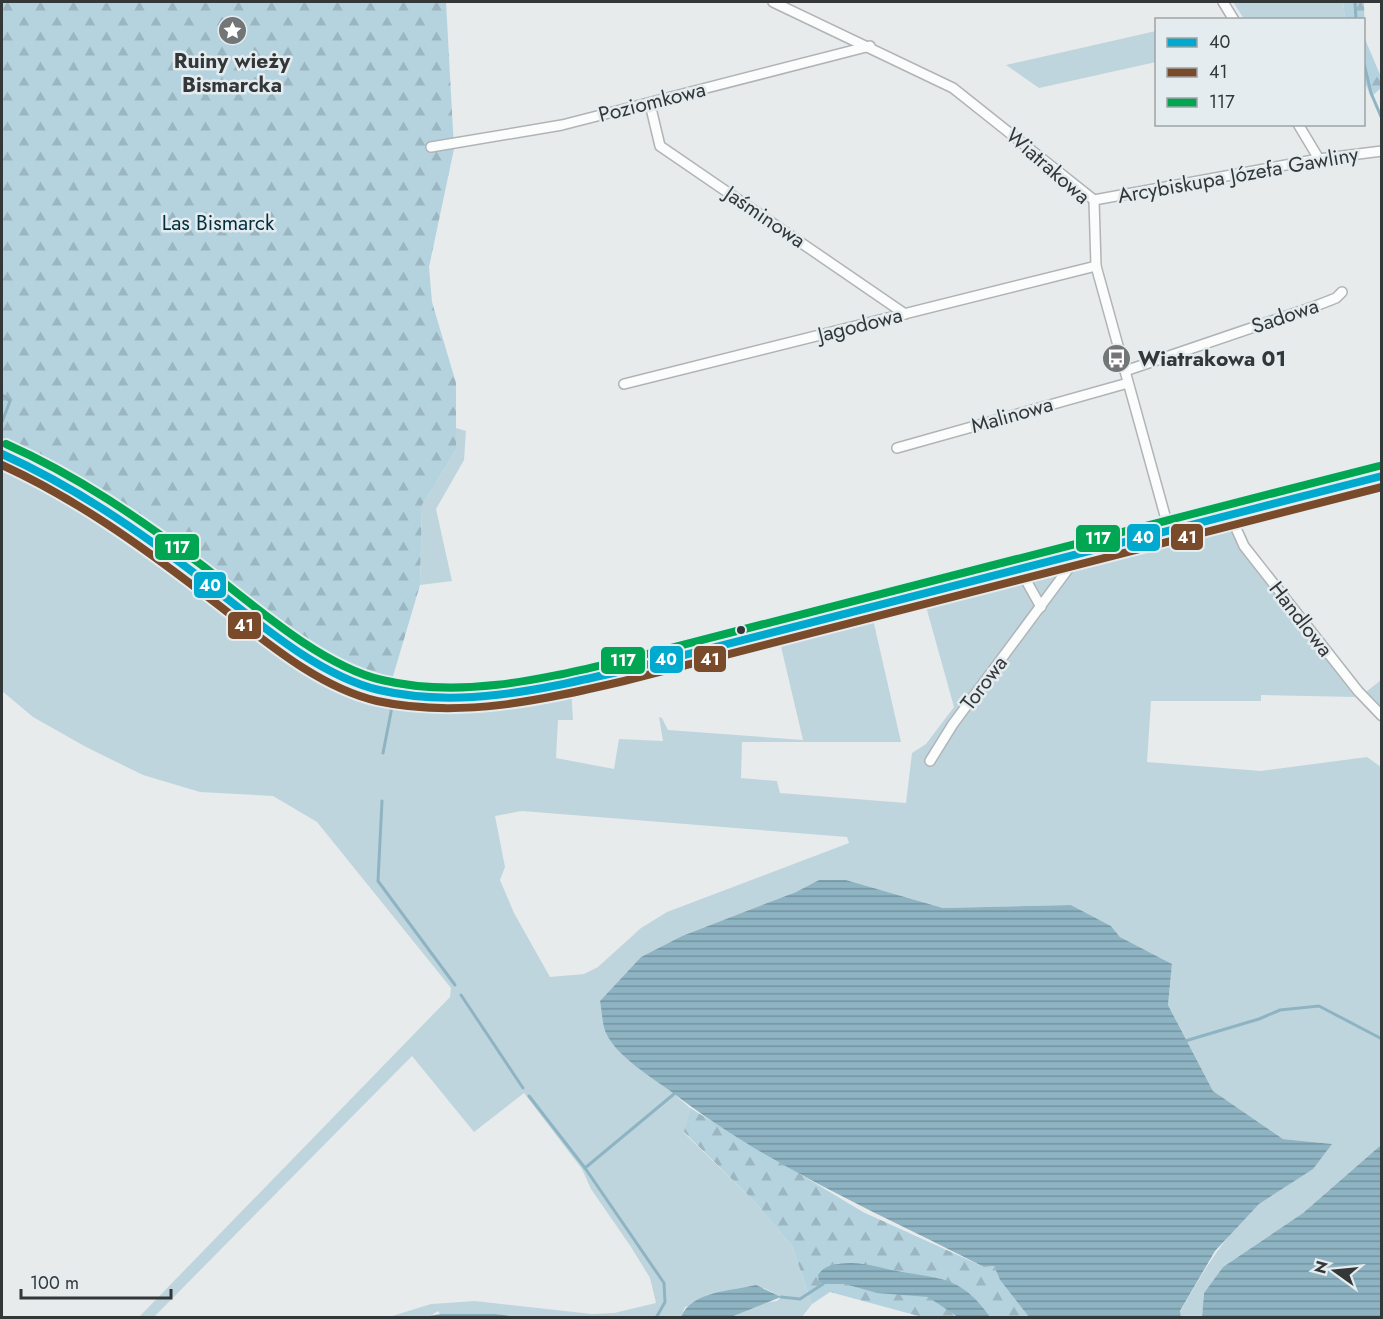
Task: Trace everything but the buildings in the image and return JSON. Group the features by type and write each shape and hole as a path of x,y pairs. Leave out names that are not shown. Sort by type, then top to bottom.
{"street":[{"name":"Wiatrakowa","path":"773,2 870,46 953,88 1094,200 1096,266 1169,530"},
{"path":"1223,2 1233,18"},
{"name":"Poziomkowa","path":"431,147 562,125 870,46"},
{"name":"Jaśminowa","path":"650,104 660,146 905,314"},
{"path":"1299,126 1319,159"},
{"name":"Arcybiskupa Józefa Gawliny","path":"1094,200 1319,159 1382,151"},
{"name":"Jagodowa","path":"624,384 1096,266"},
{"name":"Sadowa","path":"1125,371 1313,308 1336,298 1342,292"},
{"name":"Malinowa","path":"897,448 1128,383"},
{"path":"2,454 37,468 91,501 329,669 367,687 401,695 450,698 482,696 591,678 1382,476"},
{"name":"Handlowa","path":"1230,515 1244,546 1358,691 1382,716"},
{"name":"Torowa","path":"930,761 953,724 1080,553"},
{"path":"1019,568 1041,607"}],"shaded area":[{"path":"1233,2 1343,2 1345,18 1243,18"},
{"path":"1155,31 1155,62 1039,88 1006,65"},
{"path":"456,428 466,431 464,460 436,509 452,581 420,585 422,505 456,450"},
{"path":"2,460 76,498 230,605 291,655 369,696 399,700 571,687 573,720 558,720 556,758 614,769 619,739 663,741 659,717 662,718 668,730 803,740 779,638 872,615 901,742 742,742 741,778 777,781 780,793 906,803 912,753 926,744 954,707 925,603 1225,520 1254,565 1355,697 1261,695 1261,701 1151,701 1147,762 1261,771 1367,757 1381,767 1381,1145 1303,1213 1223,1267 1204,1293 1202,1317 1181,1317 1180,1312 1197,1283 1235,1229 1258,1205 1314,1165 1331,1144 1283,1139 1213,1091 1168,1005 1172,964 1120,937 1111,926 1071,905 943,908 846,880 819,880 796,892 682,936 641,957 600,1001 674,1094 690,1108 684,1133 755,1202 792,1246 812,1304 802,1317 731,1317 763,1303 777,1301 781,1297 764,1288 685,1307 681,1317 516,1318 496,1314 440,1314 438,1311 429,1317 389,1317 431,1304 475,1301 592,1314 614,1313 656,1303 650,1278 591,1189 582,1169 524,1093 474,1132 412,1056 154,1317 139,1317 450,997 451,988 317,822 273,796 200,792 143,775 86,747 33,717 2,691","holes":["522,811 847,837 849,843 667,912 641,928 598,967 584,974 550,977 514,913 500,880 505,867 495,816"]},
{"path":"1381,680 1381,709 1366,692"},
{"path":"819,880 846,880 943,908 1071,905 1111,926 1120,937 1172,964 1168,1005 1213,1091 1283,1139 1332,1144 1313,1169 1259,1204 1215,1251 1180,1311 1181,1317 1029,1317 1000,1280 994,1266 984,1267 785,1166 709,1119 636,1066 618,1050 606,1033 600,1001 641,957 682,936 796,892"},
{"path":"1381,1145 1381,1317 1202,1317 1204,1293 1223,1267 1303,1213"},
{"path":"851,1263 942,1279 971,1295 990,1317 958,1317 928,1297 877,1293 845,1284 819,1282 818,1275 825,1268"},
{"path":"756,1285 781,1297 731,1317 681,1317 686,1308 703,1297"},
{"path":"440,1314 496,1314 516,1317 424,1317"}],"green space":[{"name":"Las Bismarck","path":"2,2 446,2 454,149 429,267 432,302 456,383 456,450 422,505 420,585 391,683 350,668 298,641 119,508 32,458 2,444"},
{"path":"1343,2 1364,2 1364,18 1345,18"},
{"path":"1365,39 1381,77 1381,88 1371,97 1365,82"},
{"path":"690,1108 863,1212 984,1267 994,1266 1000,1280 1029,1317 922,1317 830,1292 812,1304 792,1246 755,1202 684,1132"}],"waterway":[{"path":"1355,2 1356,18"},
{"path":"1365,67 1371,93 1382,119"},
{"path":"2,395 10,401 2,422"},
{"path":"351,671 364,675"},
{"path":"370,677 378,678"},
{"path":"385,680 395,680"},
{"path":"383,753 392,707"},
{"path":"382,801 378,881 455,985"},
{"path":"461,995 523,1088"},
{"path":"1185,1041 1259,1019 1280,1010 1319,1006 1382,1039"},
{"path":"585,1168 674,1094"},
{"path":"529,1096 585,1168 664,1283 665,1302 656,1318"},
{"path":"781,1297 800,1299 823,1284"}],"transit line":[{"name":"117","path":"6,444 83,484 132,515 203,566 288,632 335,662 382,680 442,688 531,680 620,661 1379,466"},
{"name":"40","path":"2,454 81,495 130,527 286,644 332,672 355,683 379,690 440,698 532,690 622,671 1382,476"},
{"name":"41","path":"2,465 56,493 107,524 308,671 353,694 377,701 439,708 501,705 563,695 624,681 1382,487"}],"place":[{"name":"Ruiny wieży Bismarcka","path":"232,30"},
{"name":"Wiatrakowa 01","path":"1117,359"}]}
